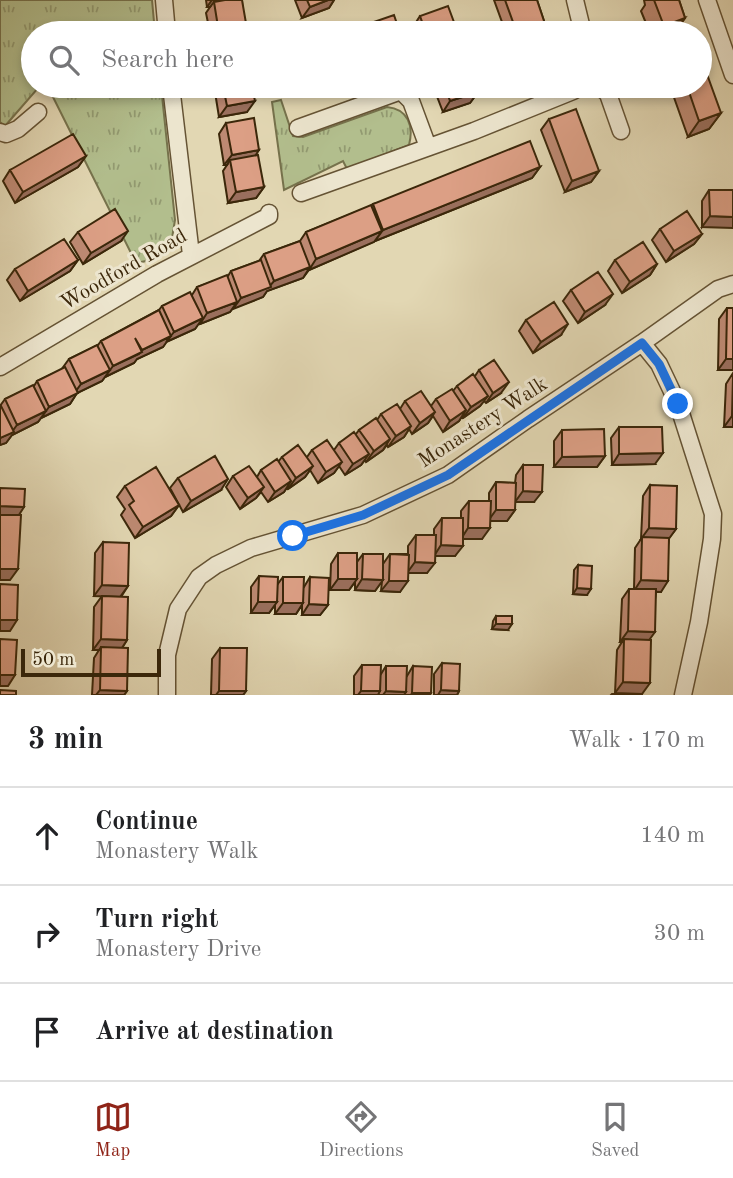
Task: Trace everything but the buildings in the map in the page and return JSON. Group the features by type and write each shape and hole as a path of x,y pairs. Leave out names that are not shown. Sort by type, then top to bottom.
{"street":[{"path":"163,0 166,21"},
{"path":"575,0 580,21"},
{"path":"707,0 726,32 733,75"},
{"path":"173,98 191,255"},
{"path":"298,128 382,98"},
{"path":"408,98 428,147"},
{"path":"301,193 554,98"},
{"path":"609,98 621,131"},
{"path":"0,131 6,134 18,129 38,112"},
{"name":"Woodford Road","path":"0,367 191,255 269,216 269,213"},
{"name":"Monastery Walk","path":"167,695 167,656 178,609 199,578 216,565 251,548 363,515 448,475 718,289 733,284"},
{"path":"642,343 659,364 678,404 712,514 712,539 701,608 683,695"}],"green space":[{"path":"0,0 152,0 154,21 21,21 21,98 29,98 5,126 0,122"},
{"path":"54,98 162,98 175,220 171,244 156,259 136,263"},
{"path":"281,100 293,136 303,137 387,107 400,111 408,120 411,131 409,145 347,169 343,161 284,190 272,102"}],"route":[{"path":"293,536 363,515 448,475 642,343 659,364 678,404"}]}
